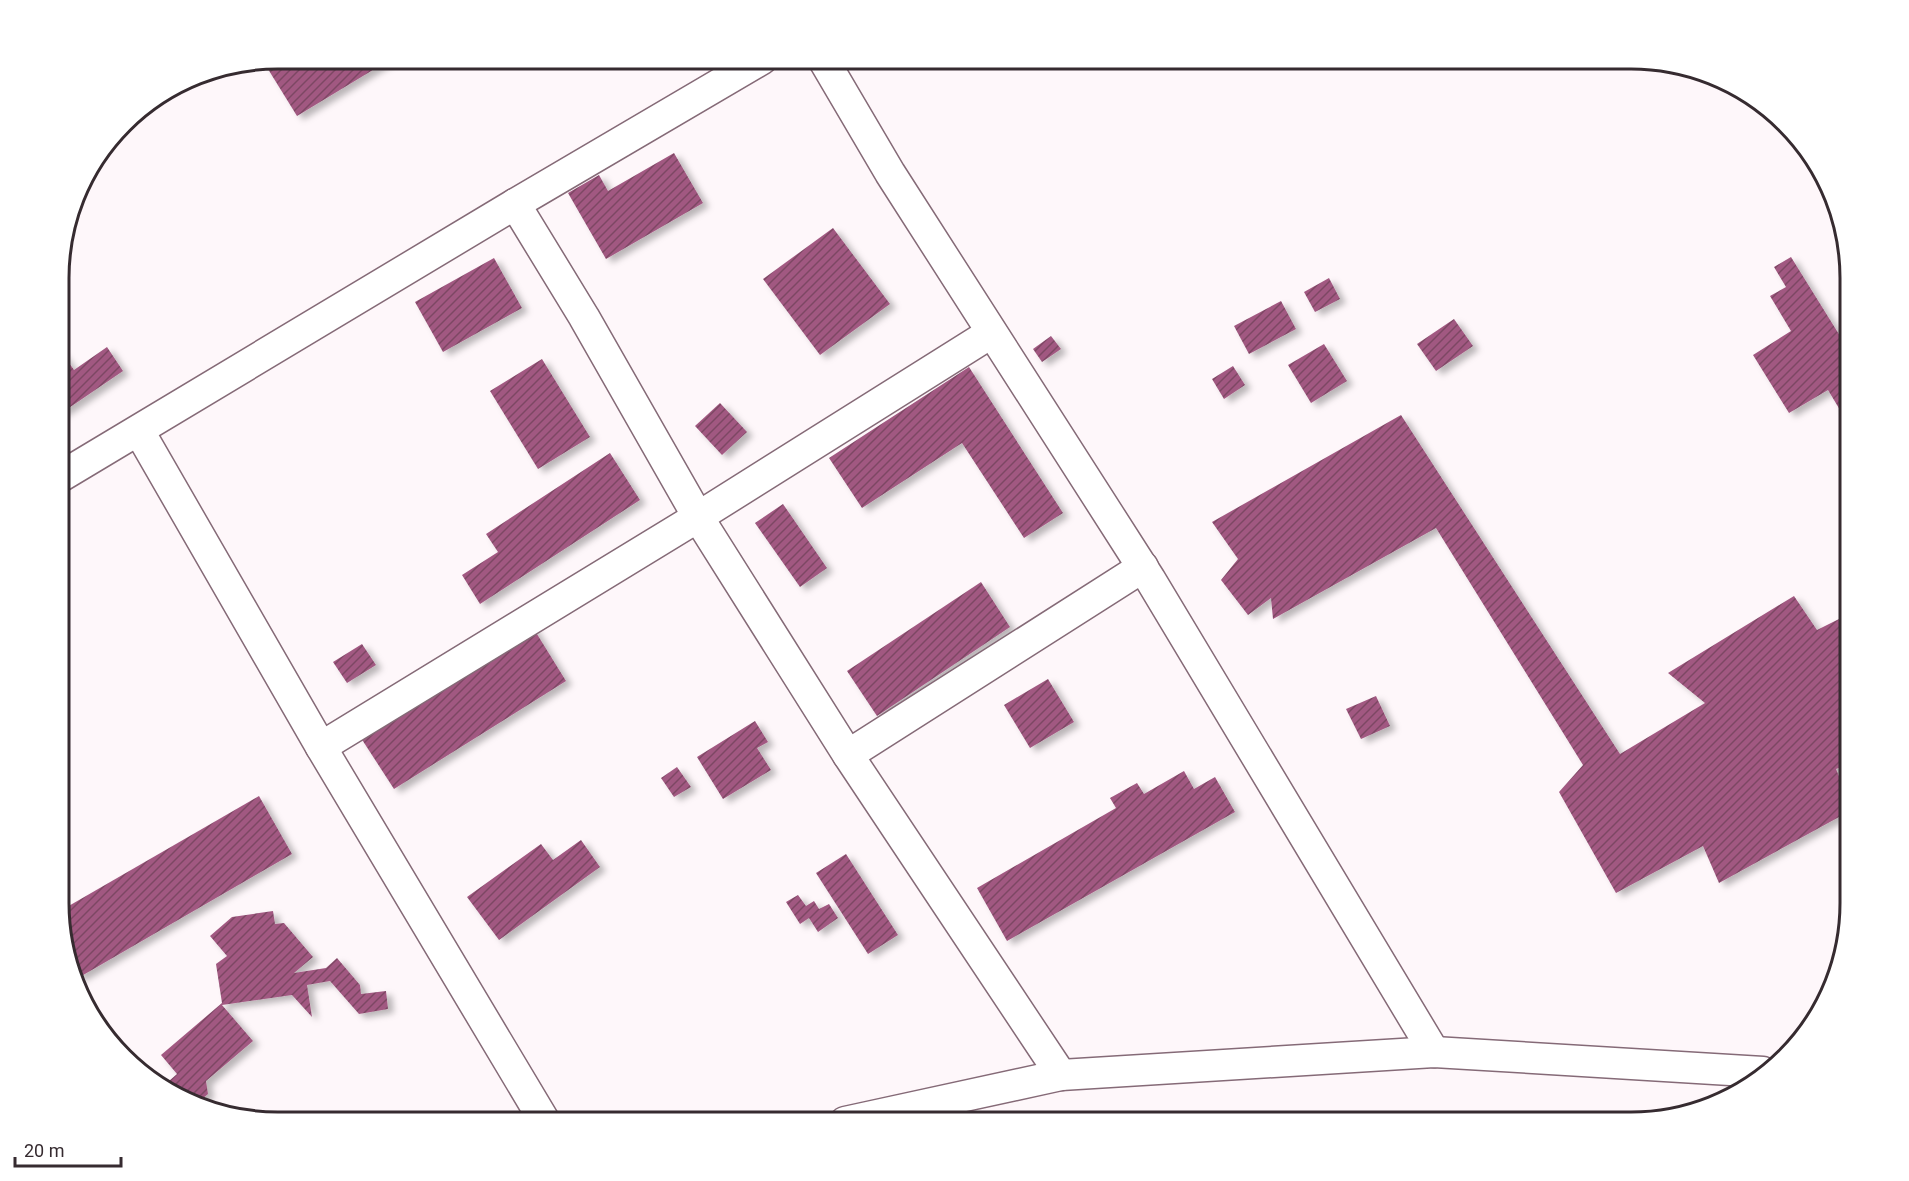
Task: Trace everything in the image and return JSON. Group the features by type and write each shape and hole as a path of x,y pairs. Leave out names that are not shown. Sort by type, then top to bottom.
{"street":[{"path":"69,472 743,69"},
{"path":"829,69 890,173 1143,567 1434,1052"},
{"path":"515,204 584,317 698,517 848,755 1061,1075"},
{"path":"321,747 698,517 991,333"},
{"path":"139,431 321,747 539,1112"},
{"path":"848,755 1143,567"},
{"path":"891,1112 1061,1075 1434,1052 1754,1071"}],"building":[{"path":"268,69 375,69 297,116"},
{"path":"674,153 703,203 606,259 568,193 599,175 608,191"},
{"path":"833,228 890,304 820,355 763,279"},
{"path":"1791,257 1840,336 1840,410 1828,390 1789,413 1753,355 1791,331 1770,296 1786,287 1774,267"},
{"path":"494,258 522,308 443,352 415,302"},
{"path":"1329,278 1340,299 1315,312 1304,292"},
{"path":"1281,301 1296,329 1249,354 1234,326"},
{"path":"1454,319 1473,346 1436,371 1417,344"},
{"path":"1051,336 1061,349 1042,362 1033,349"},
{"path":"1324,344 1347,381 1311,403 1288,365"},
{"path":"107,347 123,371 69,408 69,363 74,370"},
{"path":"542,359 590,437 538,469 490,391"},
{"path":"1233,366 1245,385 1224,399 1212,379"},
{"path":"969,367 1063,513 1024,538 962,443 862,508 829,458"},
{"path":"720,403 747,432 722,455 695,426"},
{"path":"1401,415 1620,754 1705,703 1668,673 1794,596 1817,630 1839,619 1840,621 1840,768 1836,769 1840,779 1840,816 1719,883 1703,846 1616,893 1559,792 1583,765 1436,528 1273,619 1271,598 1248,615 1221,580 1238,559 1212,522"},
{"path":"610,453 640,500 480,604 462,575 498,552 486,534"},
{"path":"783,504 827,568 800,587 755,523"},
{"path":"981,582 1010,627 877,716 847,671"},
{"path":"532,626 566,681 394,789 359,735"},
{"path":"362,644 376,665 347,683 333,662"},
{"path":"1048,679 1074,722 1030,748 1004,705"},
{"path":"1376,696 1390,726 1361,739 1346,709"},
{"path":"755,721 768,742 757,748 771,770 723,799 697,757"},
{"path":"677,767 691,787 674,797 661,778"},
{"path":"1184,771 1194,789 1215,777 1235,812 1007,941 977,888 1116,808 1110,798 1137,783 1144,794"},
{"path":"259,796 292,854 82,975 73,944 69,906"},
{"path":"581,840 600,867 499,940 467,897 541,844 553,860"},
{"path":"846,854 898,935 868,954 816,873"},
{"path":"798,895 806,906 814,901 819,909 829,904 838,918 818,932 809,918 800,924 786,902"},
{"path":"273,911 275,924 284,923 313,957 294,973 326,968 337,958 360,985 361,994 386,991 388,1009 359,1014 330,981 307,985 312,1017 292,995 222,1005 253,1041 206,1081 208,1094 203,1098 169,1081 177,1074 161,1055 222,1003 216,964 227,956 210,936 232,917"}]}
